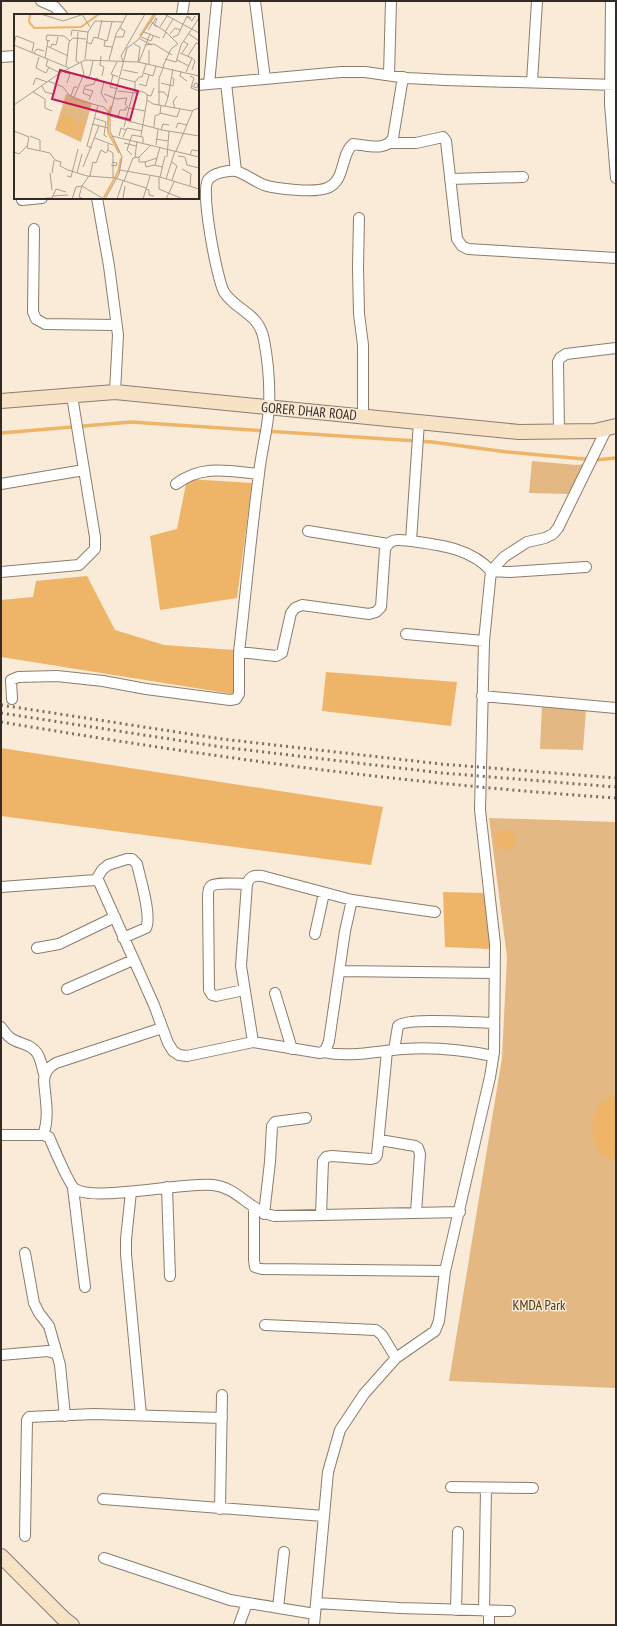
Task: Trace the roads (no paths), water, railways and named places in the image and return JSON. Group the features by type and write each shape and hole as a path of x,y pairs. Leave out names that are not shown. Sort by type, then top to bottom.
{"street":[{"path":"41,1 55,6 61,14"},
{"path":"182,14 184,1"},
{"path":"209,84 217,1"},
{"path":"255,1 265,79"},
{"path":"389,75 390,1"},
{"path":"532,82 537,1"},
{"path":"611,1 614,31 613,85 616,178"},
{"path":"1,57 14,56"},
{"path":"199,85 341,72 365,72 445,80 613,85"},
{"path":"12,699 11,680 18,677 57,676 103,681 146,689 230,700 236,699 239,694 239,652 259,474 269,408 268,368 261,329 254,317 229,298 223,290 219,277 208,217 206,199 208,181 214,175 236,171 264,185 280,189 320,190 328,188 337,180 347,149 353,144 384,147 390,143 393,138 403,77"},
{"path":"226,83 236,171"},
{"path":"390,143 416,144 443,137 446,141 457,239 462,246 468,249 616,258"},
{"path":"450,179 523,177"},
{"path":"22,200 32,199"},
{"path":"97,199 109,266 118,335 115,392"},
{"path":"358,218 359,314 363,346 363,416"},
{"path":"34,229 33,312 36,319 45,324 116,325"},
{"path":"559,431 558,362 560,358 572,353 616,348"},
{"name":"GORER DHAR ROAD","path":"1,401 115,392 363,416 418,428 519,432 595,431 611,427"},
{"path":"1,572 79,565 95,550 95,537 72,396"},
{"path":"314,1625 328,1472 340,1430 364,1394 396,1358 435,1331 439,1322 445,1271 460,1212 490,1077 493,1056 495,944 480,810 484,641 491,571 504,558 527,542 545,538 553,534 558,528 599,444 611,427"},
{"path":"411,541 418,428"},
{"path":"1,484 84,470"},
{"path":"176,484 191,474 213,470 259,474"},
{"path":"308,531 388,544"},
{"path":"239,652 276,656 282,653 292,613 295,608 302,606 369,614 376,612 381,607 386,549 388,544 394,540 411,541 451,548 464,552 482,562 491,571 510,572 586,567"},
{"path":"406,634 484,641"},
{"path":"482,696 616,708"},
{"path":"96,880 102,870 108,865 127,859 132,860 137,864 148,916 148,925 146,928 123,938"},
{"path":"253,1042 241,966 247,884 249,879 257,875 352,900 435,912"},
{"path":"1,887 96,880 101,885 123,938 154,1005 168,1043 173,1051 179,1055 188,1056 253,1042 320,1053 324,1052 338,1054 428,1049 473,1052 493,1056"},
{"path":"244,990 216,996 212,995 209,990 208,890 211,886 217,884 247,884"},
{"path":"315,934 324,893"},
{"path":"324,1052 329,1041 345,931 352,900"},
{"path":"37,948 59,944 115,917"},
{"path":"67,989 133,960"},
{"path":"340,971 495,973"},
{"path":"275,993 292,1049"},
{"path":"321,1215 323,1160 326,1157 332,1156 375,1158 377,1155 391,1050 400,1023 434,1021 494,1023"},
{"path":"1,1027 7,1036 34,1049 37,1053 44,1074 47,1119 43,1135"},
{"path":"44,1074 48,1067 56,1063 162,1028"},
{"path":"264,1214 270,1162 272,1126 275,1122 306,1118"},
{"path":"1,1134 43,1135 49,1137 73,1188 85,1287"},
{"path":"380,1140 415,1146 418,1148 420,1154 416,1213"},
{"path":"73,1188 85,1193 131,1192 167,1187 213,1185 227,1188 264,1214 274,1216 460,1212"},
{"path":"167,1187 170,1276"},
{"path":"131,1192 126,1239 126,1254 141,1415"},
{"path":"254,1208 254,1260 255,1266 262,1269 445,1271"},
{"path":"25,1253 34,1303 39,1313 49,1326 60,1365 66,1416"},
{"path":"266,1325 376,1330 382,1335 396,1358"},
{"path":"1,1355 48,1351 57,1354"},
{"path":"220,1509 222,1394"},
{"path":"25,1536 27,1420 29,1417 94,1414 222,1418"},
{"path":"451,1487 533,1488"},
{"path":"486,1488 487,1611 490,1625"},
{"path":"103,1499 324,1516"},
{"path":"456,1610 458,1532"},
{"path":"278,1608 284,1552"},
{"path":"1,1556 64,1623"},
{"path":"104,1558 222,1598 315,1614"},
{"path":"238,1625 247,1603"},
{"path":"316,1603 456,1610 510,1611"}],"waterway":[{"path":"1,433 131,422 432,442 507,452 595,460 616,458"}],"railway":[{"path":"1,705 222,739 441,764 616,778"},
{"path":"1,713 222,747 442,773 616,787"},
{"path":"1,722 269,763 467,786 616,798"}],"park label":[{"name":"KMDA Park","path":"539,1305"}]}
